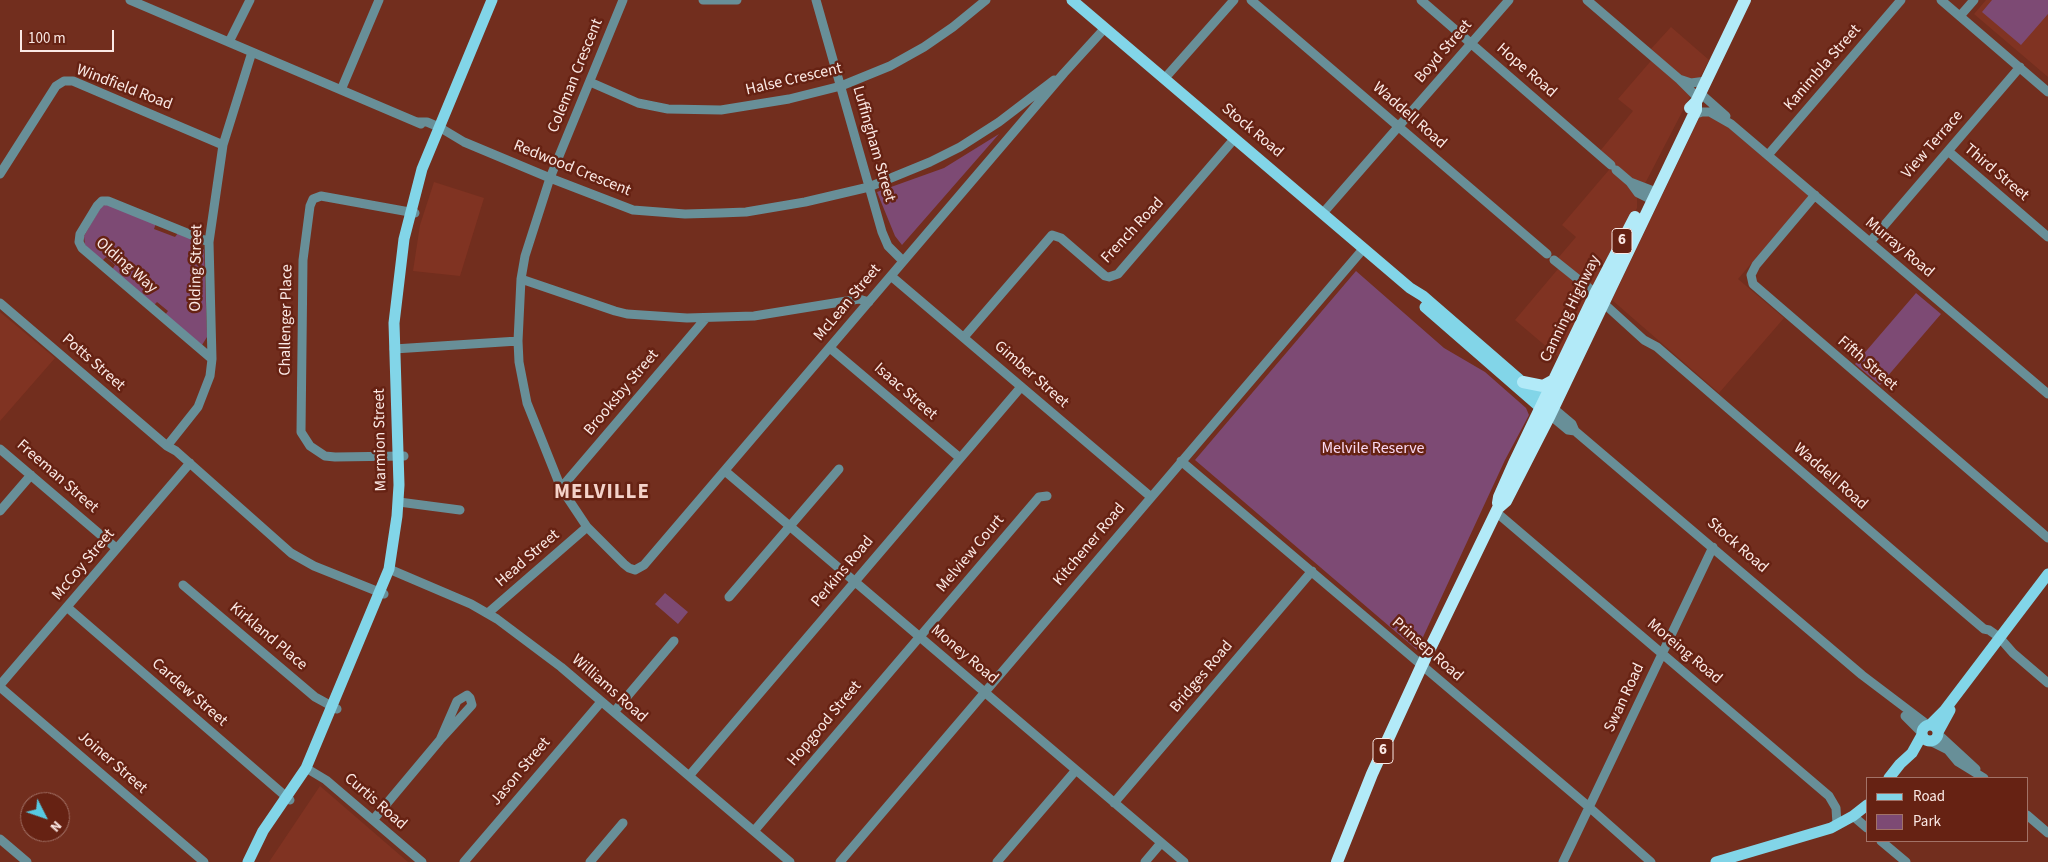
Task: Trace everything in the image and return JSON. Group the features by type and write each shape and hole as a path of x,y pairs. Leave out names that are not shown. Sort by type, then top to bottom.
{"highway":[{"name":"Canning Highway","path":"1337,862 1372,774 1422,665 1497,510 1506,501 1547,408 1651,194 1688,110 1700,94 1745,0"},
{"name":"Canning Highway","path":"1651,194 1693,115 1700,94"},
{"name":"Canning Highway","path":"1547,408 1554,380 1601,299"},
{"path":"1523,382 1543,386 1554,380"}],"main road":[{"name":"Marmion Street","path":"440,130 492,0"},
{"name":"Marmion Street","path":"253,862 269,831 308,768 391,570 400,535 402,456 396,349 396,297 422,169 497,0"},
{"name":"Stock Road","path":"1074,1 1523,382 1547,408"},
{"name":"Stock Road","path":"1410,288 1423,306 1547,408"},
{"path":"1898,777 1944,711 2048,574"},
{"path":"1890,777 1930,733"},
{"name":"Marmion Street","path":"248,862 263,831 288,799"},
{"path":"1716,862 1813,834 1855,818 1866,806"},
{"path":"1732,862 1828,834 1866,812"}],"street":[{"name":"Redwood Crescent","path":"130,0 550,178 633,210 685,214 720,213 771,208 869,187 930,162 960,147 999,122 1064,73"},
{"path":"229,42 250,0"},
{"path":"341,90 379,0"},
{"name":"Coleman Crescent","path":"623,0 550,178 525,256 520,279 518,341 519,362 526,403 561,488 587,527 624,564 635,570"},
{"path":"703,0 738,0"},
{"name":"Luffingham Street","path":"816,0 885,240 892,251 903,261"},
{"name":"Halse Crescent","path":"590,82 651,108 692,111 753,106 790,99 841,86 890,66 924,47 964,19 986,0"},
{"path":"1165,78 1234,0"},
{"name":"Waddell Road","path":"1251,0 1551,257 1642,331 1657,347 1984,629 1986,633 1999,641 2048,683"},
{"name":"Hope Road","path":"1421,0 1614,167 1630,182 1633,188 1651,194"},
{"name":"Boyd Street","path":"1323,214 1508,0"},
{"name":"Murray Road","path":"1587,0 1679,79 1726,116 1731,124"},
{"name":"Kanimbla Street","path":"1768,155 1901,0"},
{"path":"1941,0 2048,92"},
{"path":"1960,16 1974,0"},
{"name":"McLean Street","path":"635,570 644,565 725,471 1103,26"},
{"name":"Olding Street","path":"167,446 198,407 210,376 212,359 209,242 223,145 252,52"},
{"name":"View Terrace","path":"1870,242 2020,67"},
{"path":"1679,79 1692,83 1700,94"},
{"name":"Windfield Road","path":"0,174 56,86 64,81 73,81 223,145"},
{"name":"Murray Road","path":"1693,115 1710,112 1731,124 2048,394"},
{"name":"French Road","path":"964,337 1052,235 1061,238 1105,276 1110,278 1118,274 1235,138"},
{"name":"Third Street","path":"1948,151 2048,237"},
{"name":"Challenger Place","path":"402,456 325,456 310,446 301,432 303,260 310,206 314,198 321,196 412,213"},
{"name":"Fifth Street","path":"1815,196 1754,268 1751,275 1753,284 2048,538"},
{"name":"Olding Way","path":"209,242 108,201 102,201 97,206 80,234 79,242 82,248 212,359"},
{"name":"Kitchener Road","path":"840,862 1364,248"},
{"name":"Gimber Street","path":"891,276 1151,497"},
{"path":"520,279 627,314 706,318 754,316 859,299 869,302"},
{"name":"Potts Street","path":"0,303 304,562 382,593"},
{"name":"Brooksby Street","path":"561,488 706,318"},
{"path":"396,349 518,341"},
{"name":"Isaac Street","path":"830,348 960,458"},
{"name":"Perkins Road","path":"689,776 1021,387"},
{"name":"Stock Road","path":"1547,408 1572,424 1575,431 1983,777"},
{"name":"Freeman Street","path":"0,449 116,548"},
{"name":"Prinsep Road","path":"1182,461 1590,807 1651,862"},
{"name":"McCoy Street","path":"0,686 68,608 116,548 189,465"},
{"path":"730,597 839,469"},
{"name":"Money Road","path":"725,471 1184,862"},
{"path":"0,511 31,475"},
{"name":"Melview Court","path":"920,637 1039,497 1047,496"},
{"path":"401,503 460,510"},
{"name":"Moreing Road","path":"1497,510 1829,796 1836,808 1837,824"},
{"name":"Head Street","path":"488,613 587,527"},
{"name":"Swan Road","path":"1563,862 1713,547"},
{"name":"Williams Road","path":"391,570 488,613 548,657 790,862"},
{"name":"Bridges Road","path":"1114,803 1312,571"},
{"name":"Kirkland Place","path":"183,585 315,697 334,708"},
{"name":"Cardew Street","path":"68,608 288,799"},
{"name":"Hopgood Street","path":"754,832 920,637"},
{"path":"614,712 674,641"},
{"name":"Joiner Street","path":"0,686 204,862"},
{"path":"373,820 472,705 467,695 456,701 440,740"},
{"name":"Jason Street","path":"464,862 600,702"},
{"name":"Curtis Road","path":"308,768 326,780 422,862"},
{"path":"997,862 1076,770"},
{"path":"2028,816 2048,833"},
{"path":"1855,818 1866,827"},
{"path":"590,862 623,823"},
{"path":"1882,842 1906,862"},
{"path":"1146,862 1162,843"},
{"path":"2,845 27,862"}],"shaded area":[{"path":"1986,0 2048,0 2048,77 1974,14"},
{"path":"1671,27 1709,60 1637,199 1637,208 1599,280 1561,359 1515,320 1563,263 1558,258 1576,237 1562,225 1614,164 1600,151 1633,111 1618,99 1656,55 1650,50"},
{"path":"1701,114 1716,117 1809,196 1738,279 1784,318 1719,393 1612,300"},
{"path":"434,182 484,198 460,276 413,271 420,225"},
{"path":"0,312 55,358 0,421"},
{"path":"320,786 408,862 269,862"}],"green space":[{"path":"1992,0 2048,0 2048,14 2021,45 1982,12"},
{"path":"999,134 902,245 895,236 877,192 944,168"},
{"path":"107,204 156,223 154,229 175,237 178,233 200,243 204,250 207,337 202,345 165,315 168,311 157,302 154,305 112,270 115,265 106,257 102,261 85,245 84,236 101,207"},
{"name":"Melvile Reserve","path":"1356,271 1444,348 1485,372 1526,408 1529,415 1505,460 1417,650 1195,460"},
{"path":"1916,293 1941,314 1880,385 1855,364"},
{"path":"665,593 688,612 678,624 655,604"}],"district":[{"name":"MELVILLE","path":"602,493"}]}
